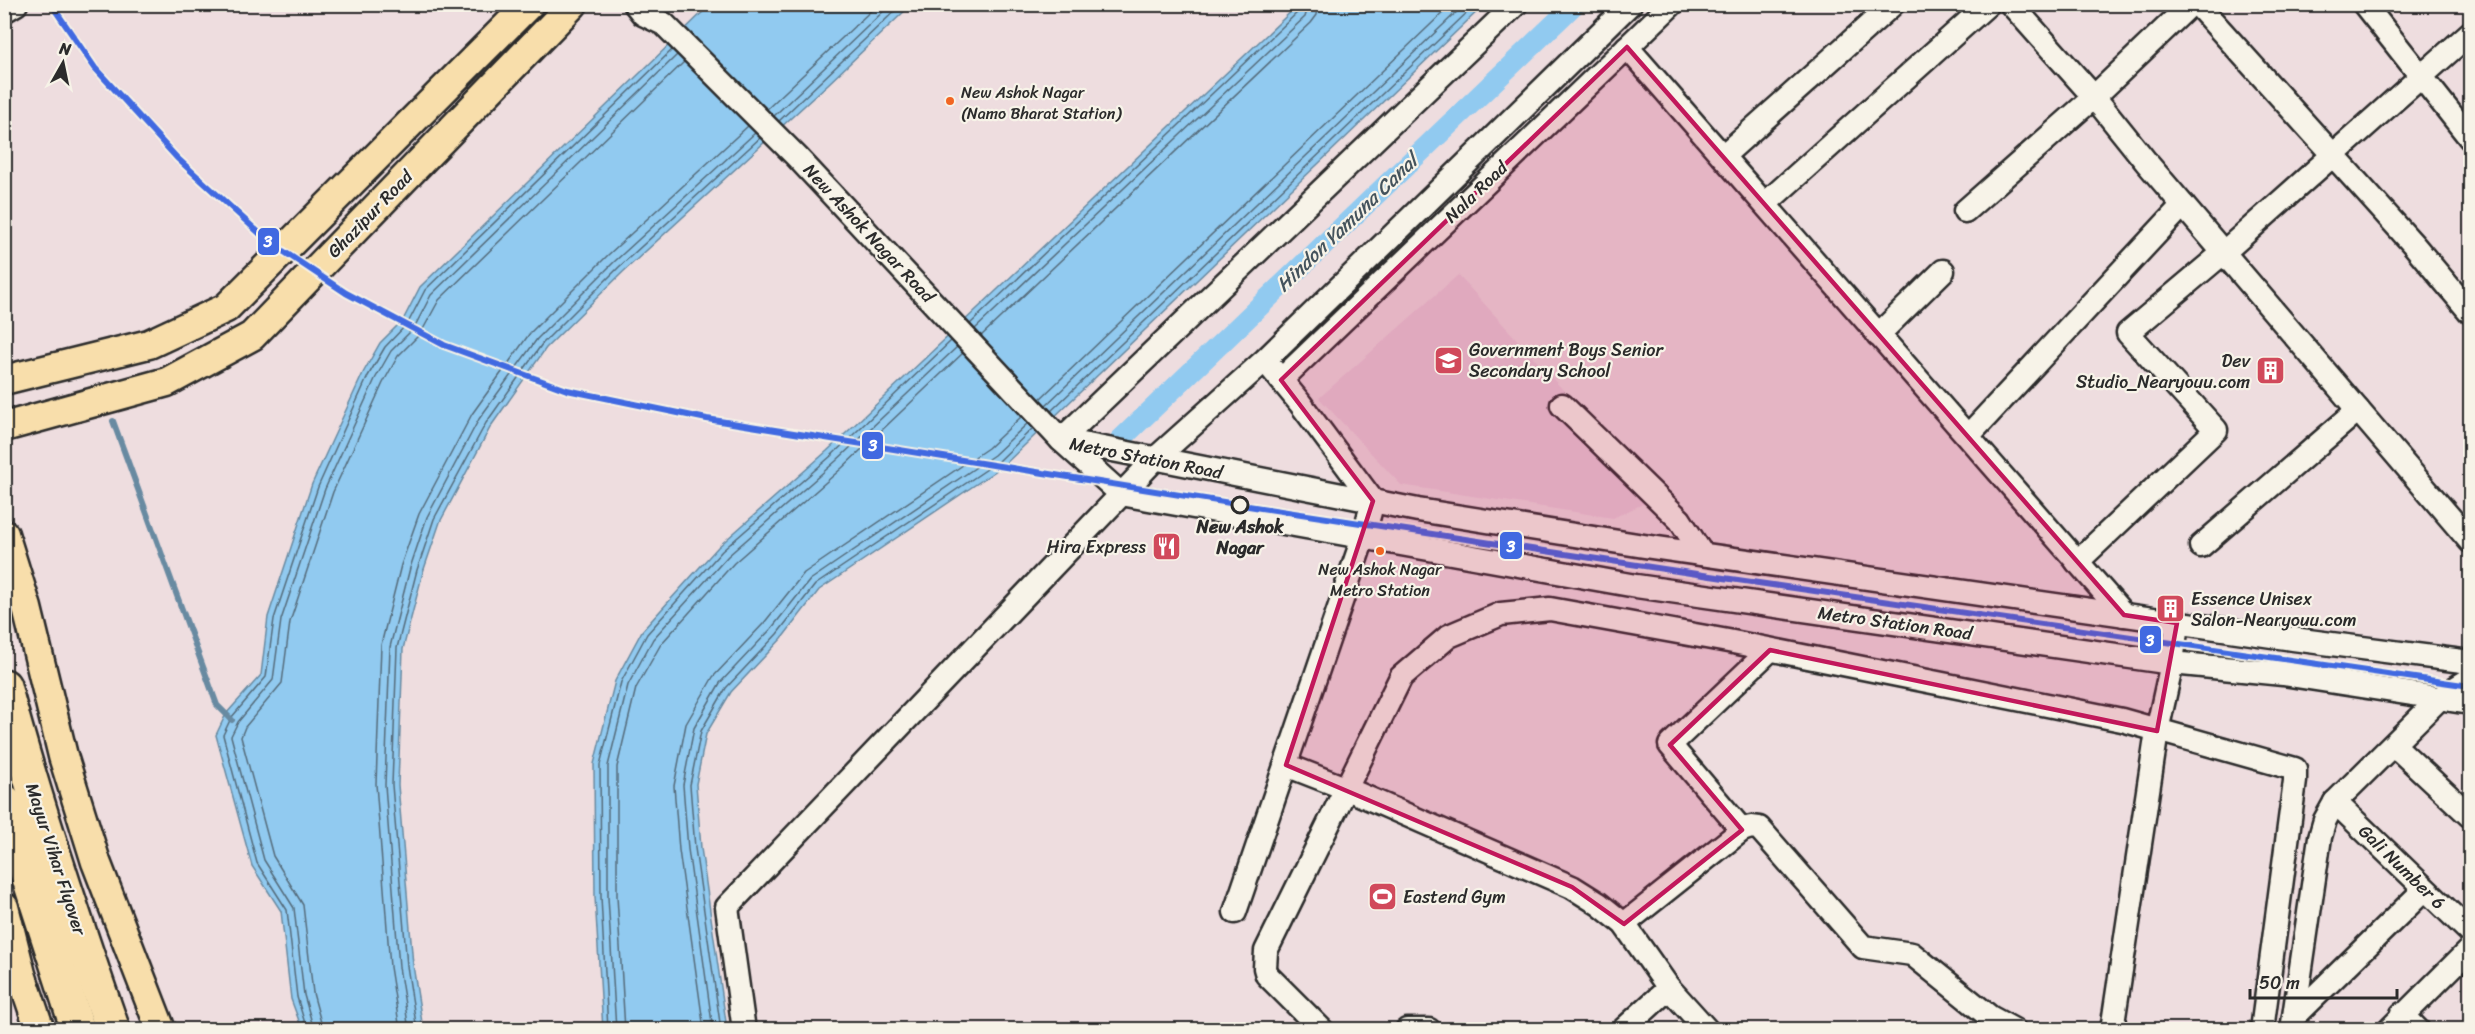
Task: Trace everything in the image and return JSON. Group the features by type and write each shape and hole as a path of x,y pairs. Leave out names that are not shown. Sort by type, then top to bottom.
{"highway":[{"name":"Mayur Vihar Flyover","path":"4,686 69,904 113,1029"},
{"name":"Mayur Vihar Flyover","path":"4,801 78,1029"}],"main road":[{"name":"Ghazipur Road","path":"4,380 149,344 226,308 529,4"},
{"name":"Ghazipur Road","path":"4,427 167,382 252,336 573,4"},
{"path":"4,534 27,608 63,756 96,862 161,1029"},
{"path":"4,586 14,590 27,608"},
{"path":"4,907 21,974 40,1029"}],"street":[{"path":"4,11 16,4"},
{"name":"New Ashok Nagar Road","path":"635,4 643,14 661,14 1056,434"},
{"path":"1056,434 1516,4"},
{"path":"1631,4 1651,25"},
{"name":"Nala Road","path":"744,1029 727,907 1156,458 1265,360 1631,4"},
{"name":"Nala Road","path":"1281,380 1672,4"},
{"path":"1723,156 1893,4"},
{"path":"1765,204 1988,4"},
{"path":"2011,4 2094,97 2223,253 2470,541"},
{"path":"1965,211 2094,97 2191,4"},
{"path":"2197,4 2413,244 2470,312"},
{"path":"2364,4 2470,138"},
{"path":"2077,562 2216,430 2128,333 2223,253 2470,33"},
{"path":"1627,47 2124,615"},
{"path":"1968,436 2183,205"},
{"path":"1878,335 1943,271"},
{"path":"1235,912 1363,538 1372,501 1265,360"},
{"path":"1562,405 1680,520 1702,554"},
{"path":"2201,546 2358,410"},
{"name":"Metro Station Road","path":"1056,434 1156,458 1372,501 1702,554 2470,662"},
{"name":"Metro Station Road","path":"1056,434 1121,494 1636,586 2172,663 2283,674 2470,703"},
{"path":"1321,531 1327,493"},
{"path":"1322,1029 1267,975 1266,951 1401,677 1449,636 1501,614 1550,609 2111,718 2295,769 2262,1029"},
{"path":"2112,1029 2157,731 2172,663 2177,622"},
{"path":"1742,830 1670,746 1770,650"},
{"path":"2293,1023 2320,837 2325,820 2335,802 2441,697 2470,679"},
{"path":"2394,745 2470,816"},
{"path":"1286,765 1345,788 1572,887 1599,904 1624,924 1670,988 1707,1029"},
{"name":"Gali Number 6","path":"2335,802 2470,932"},
{"path":"1624,924 1742,830 1750,827 1759,828 1765,832 1863,947 1912,954 1990,1017 2014,1029"},
{"path":"2293,1023 2424,890"},
{"path":"2403,1024 2470,949"},
{"path":"1623,1029 1670,988"},
{"path":"1407,1029 1429,1029"}],"highlighted area":[{"path":"1627,47 2124,615 2177,623 2157,731 1770,650 1670,745 1742,830 1624,924 1572,887 1286,765 1373,501 1281,380"}],"shaded area":[{"name":"Government Boys Senior Secondary School","path":"1458,275 1660,496 1613,518 1401,485 1319,398"}],"water":[{"path":"710,5 911,5 623,272 546,348 491,426 440,522 423,572 403,649 398,785 413,965 423,1029 302,1029 291,999 281,911 252,866 216,735 226,714 261,675 268,617 312,484 363,373 380,343 403,320 420,287"},
{"path":"1298,5 1484,5 1003,466 819,590 782,638 731,692 706,734 696,784 701,848 727,1029 603,1030 595,897 594,764 615,681 642,631 718,547 827,451"}],"waterway":[{"name":"Hindon Yamuna Canal","path":"1119,441 1575,4"},
{"path":"113,421 217,705 232,720"}],"transit line":[{"name":"3","path":"51,4 95,68 177,158 268,241 346,293 444,345 567,390 707,419 1261,508 1710,576 2470,686"}],"place":[{"name":"New Ashok Nagar (Namo Bharat Station)","path":"950,101"},
{"name":"Government Boys Senior Secondary School","path":"1448,360"},
{"name":"Dev Studio_Nearyouu.com","path":"2271,371"},
{"name":"New Ashok Nagar","path":"1240,505"},
{"name":"Hira Express","path":"1167,547"},
{"name":"New Ashok Nagar Metro Station","path":"1380,551"},
{"name":"Essence Unisex Salon-Nearyouu.com","path":"2170,609"},
{"name":"Eastend Gym","path":"1382,897"}]}
